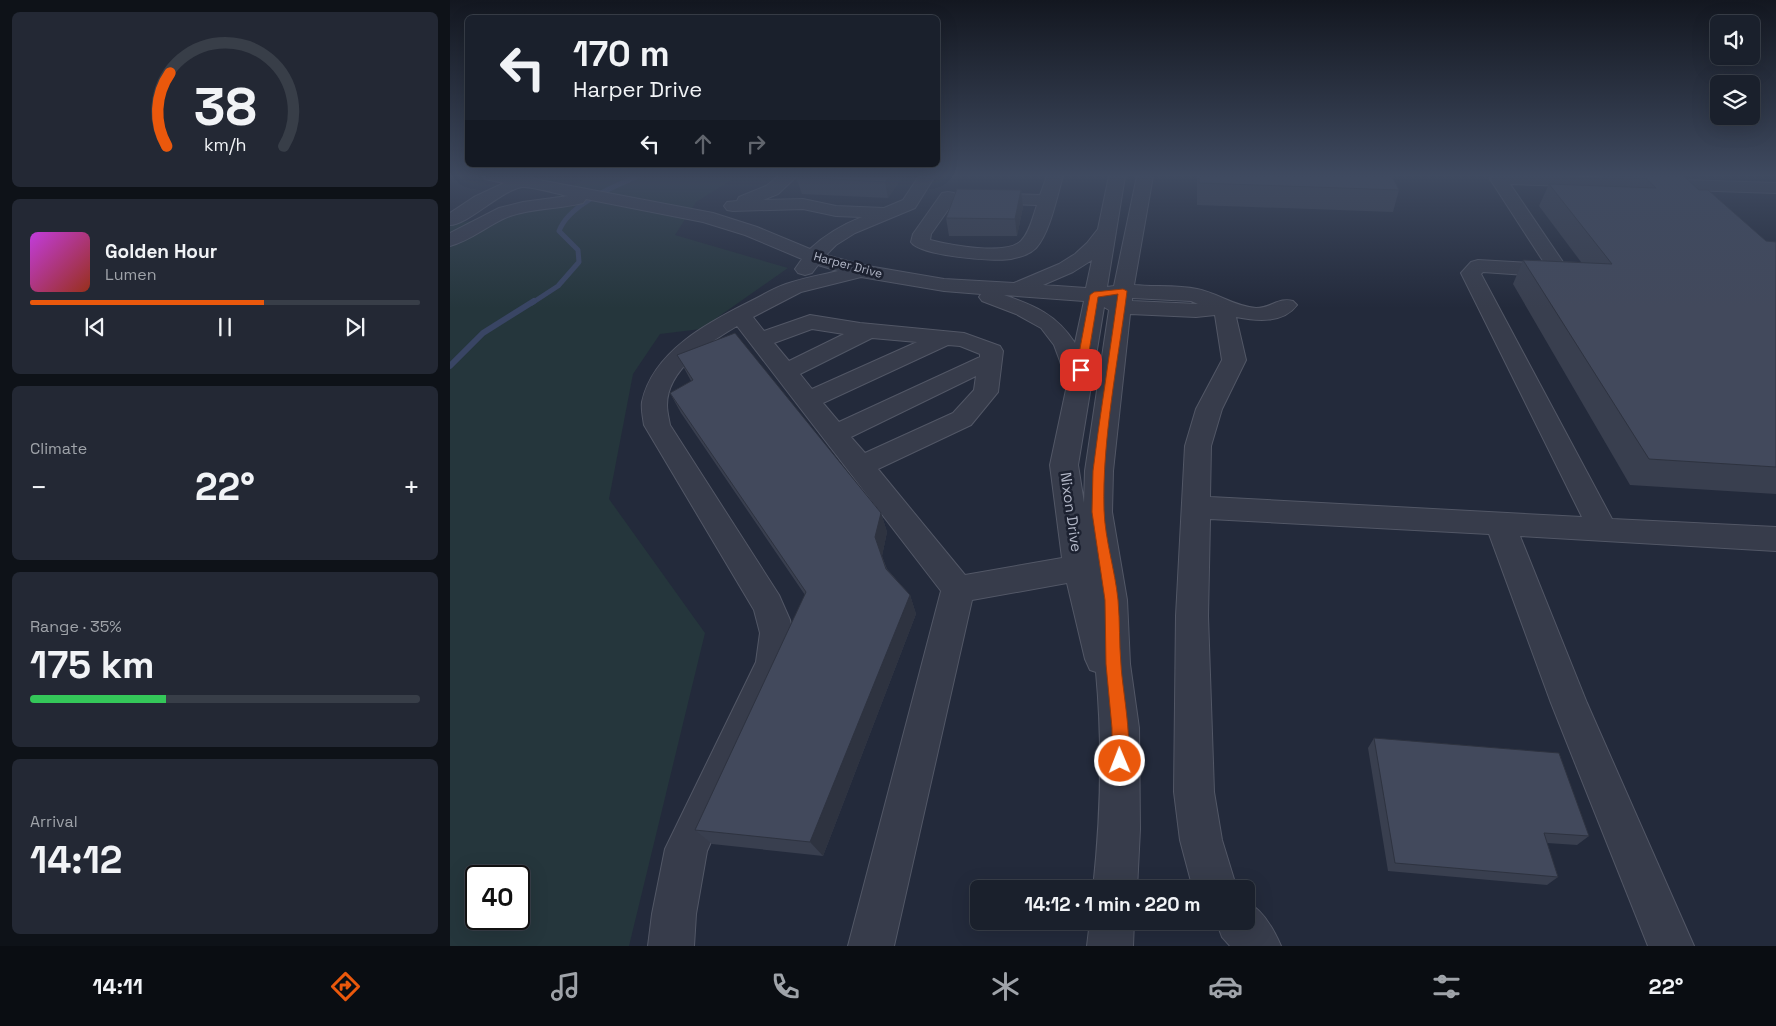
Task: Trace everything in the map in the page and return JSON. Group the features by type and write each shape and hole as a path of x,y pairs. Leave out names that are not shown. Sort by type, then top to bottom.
{"street":[{"path":"450,240 459,237 485,220"},
{"name":"Harper Drive","path":"716,220 813,256 860,271 959,286 1112,298 1196,310 1224,308 1256,314 1272,313 1286,305"},
{"path":"793,288 813,256 829,241 870,220"},
{"path":"932,220 922,234 920,242 926,246 994,255 1020,250 1030,244 1039,220"},
{"name":"Nixon Drive","path":"1109,220 1107,230 1112,298 1099,471 1098,512 1111,600 1113,664 1120,728 1120,829 1116,880"},
{"name":"Nixon Drive","path":"1120,728 1079,568 1064,465 1077,389 1112,298 1133,220"},
{"path":"1525,220 1556,268 1554,271 1478,266 1471,273 1603,530"},
{"path":"1010,290 1058,273 1076,262 1090,252 1107,230"},
{"path":"671,946 674,914 686,849 773,663 778,637 775,622 768,605 657,426 653,415 654,404 663,380 687,349 740,314 793,288 860,271"},
{"path":"959,286 1017,307 1043,319 1059,333 1072,357 1077,389"},
{"path":"1212,880 1201,840 1194,792 1192,616 1198,446 1208,409 1234,360 1224,308"},
{"path":"740,314 958,589"},
{"path":"760,340 810,322 868,331 964,340 992,351 986,392 962,419 861,466"},
{"path":"786,372 868,331"},
{"path":"808,400 945,338"},
{"path":"835,434 991,360"},
{"path":"1195,507 1776,540"},
{"path":"1500,524 1569,703 1671,946"},
{"path":"958,589 1079,568"},
{"path":"871,946 958,589"},
{"path":"1110,946 1111,930"},
{"path":"1245,930 1258,946"}],"shaded area":[{"path":"474,220 684,220 675,235 788,268 701,329 660,334 633,374 609,499 705,633 629,946 450,946 450,225"}],"building":[{"path":"1577,220 1742,220 1766,241 1776,242 1776,467 1649,459 1523,260 1612,264"},
{"path":"735,333 881,513 875,537 886,569 910,595 810,842 695,830 806,592 670,393 693,380 677,355"},
{"path":"1374,738 1559,753 1589,836 1544,833 1558,877 1395,863"}],"waterway":[{"path":"532,303 558,286 579,262 578,250 559,231 565,220"},
{"path":"450,366 483,333 534,301"}],"route":[{"path":"1081,370 1094,295 1123,291 1103,433 1099,471 1098,512 1111,600 1113,664 1120,728 1120,761"}]}
